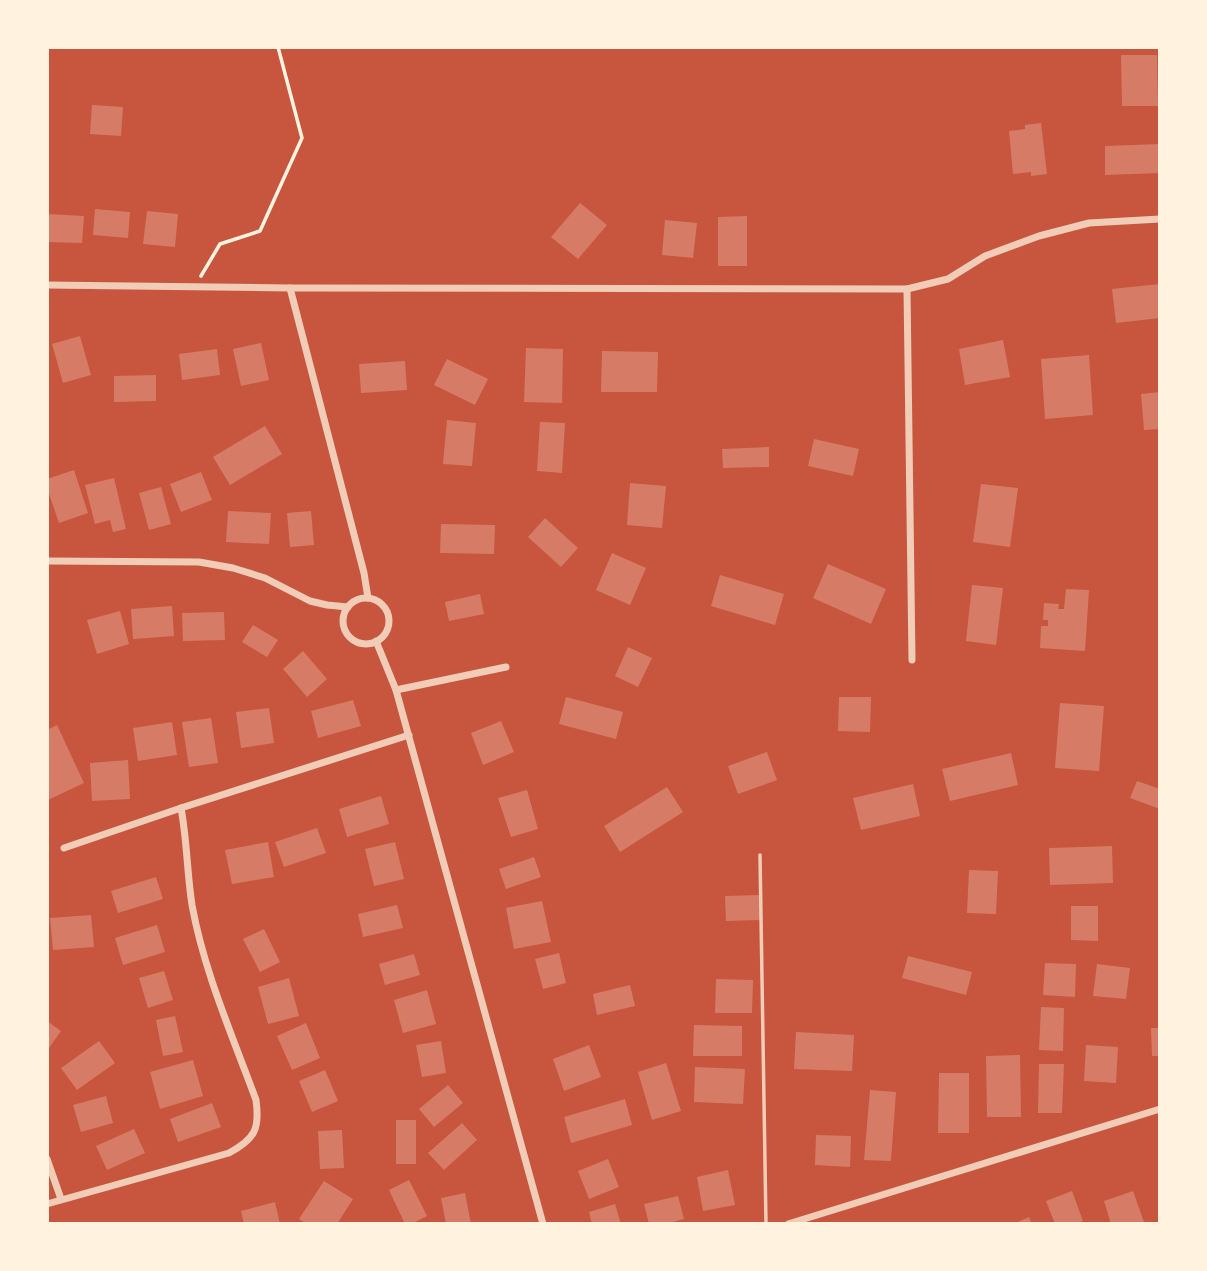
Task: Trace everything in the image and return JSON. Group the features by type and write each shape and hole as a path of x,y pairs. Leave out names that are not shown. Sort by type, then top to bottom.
{"street":[{"path":"47,285 907,289 948,279 985,256 1039,236 1089,223 1160,219"},
{"path":"290,288 364,573 368,598"},
{"path":"907,289 912,660"},
{"path":"47,561 199,562 233,568 265,578 310,601 348,607"},
{"path":"368,598 382,604 388,617 386,631 376,641 361,643 348,635 343,621 348,607 353,601 368,598"},
{"path":"376,641 396,690 409,735 543,1224"},
{"path":"396,690 506,667"},
{"path":"64,848 409,735"},
{"path":"47,1204 229,1153 243,1145 255,1133 258,1118 256,1100 207,964 192,904 187,840 181,808"},
{"path":"788,1224 1160,1109"},
{"path":"47,1159 61,1199"}],"lane":[{"path":"760,855 766,1224"}],"path":[{"path":"195,287 219,244 260,231 302,138 278,47"}],"building":[{"path":"1121,55 1157,55 1158,106 1122,106"},
{"path":"92,105 123,107 121,136 90,134"},
{"path":"1041,123 1047,174 1013,174 1009,131"},
{"path":"1160,144 1160,173 1105,175 1105,146"},
{"path":"580,203 607,225 578,259 551,237"},
{"path":"95,209 130,212 128,238 93,235"},
{"path":"147,211 178,214 175,247 143,244"},
{"path":"47,214 84,216 82,243 47,242"},
{"path":"747,216 747,266 718,266 718,217"},
{"path":"665,220 697,223 693,258 662,255"},
{"path":"1160,284 1160,318 1116,323 1112,289"},
{"path":"80,336 91,375 63,383 52,344"},
{"path":"1003,340 1010,377 965,385 959,349"},
{"path":"261,343 269,380 241,386 233,349"},
{"path":"526,348 563,349 562,403 524,402"},
{"path":"217,349 220,375 182,380 179,354"},
{"path":"602,351 658,352 657,392 601,392"},
{"path":"1089,355 1093,415 1045,419 1041,359"},
{"path":"447,359 488,379 475,405 434,385"},
{"path":"405,361 407,390 361,393 359,364"},
{"path":"156,375 156,401 114,402 114,376"},
{"path":"1160,392 1160,429 1144,430 1141,394"},
{"path":"447,420 476,423 472,466 443,464"},
{"path":"540,422 565,423 562,473 537,471"},
{"path":"265,426 282,454 230,485 213,457"},
{"path":"814,439 859,449 853,476 808,466"},
{"path":"769,447 769,467 723,468 722,449"},
{"path":"74,470 88,513 59,523 47,488 47,479"},
{"path":"201,472 212,500 181,512 170,484"},
{"path":"114,478 126,529 113,532 110,520 95,524 85,485"},
{"path":"630,483 666,486 662,528 627,525"},
{"path":"981,484 1018,488 1010,547 973,542"},
{"path":"161,487 171,524 149,530 139,493"},
{"path":"228,511 271,513 269,544 226,542"},
{"path":"311,511 314,545 290,547 287,513"},
{"path":"545,518 578,548 561,567 528,537"},
{"path":"441,524 495,525 494,554 440,553"},
{"path":"612,553 646,568 630,605 596,590"},
{"path":"828,564 886,589 871,624 813,598"},
{"path":"720,575 784,594 775,625 711,606"},
{"path":"972,585 1003,588 996,645 966,641"},
{"path":"1066,589 1089,590 1085,651 1040,648 1041,626 1048,626 1048,620 1043,620 1044,603 1059,604 1058,609 1064,609"},
{"path":"480,594 484,614 449,621 445,602"},
{"path":"172,606 174,636 133,639 131,609"},
{"path":"120,611 129,644 97,654 87,620"},
{"path":"224,612 225,640 183,641 182,613"},
{"path":"253,625 278,640 267,657 242,642"},
{"path":"628,647 652,658 638,687 615,676"},
{"path":"303,651 327,679 307,697 283,669"},
{"path":"566,697 623,712 616,739 559,724"},
{"path":"839,697 871,697 870,732 838,731"},
{"path":"353,700 361,726 318,738 311,711"},
{"path":"1060,703 1104,706 1099,771 1055,768"},
{"path":"269,708 274,743 241,748 236,712"},
{"path":"211,718 218,763 189,767 182,722"},
{"path":"501,721 514,752 483,765 471,733"},
{"path":"172,722 177,755 138,761 133,728"},
{"path":"57,725 84,783 48,800 47,730"},
{"path":"767,752 777,780 738,794 728,766"},
{"path":"1011,753 1018,785 950,801 942,769"},
{"path":"128,760 130,799 92,801 90,763"},
{"path":"1137,781 1160,789 1160,809 1130,798"},
{"path":"913,784 920,816 861,830 853,798"},
{"path":"667,787 683,812 620,852 604,826"},
{"path":"527,790 538,829 511,837 498,798"},
{"path":"381,796 389,824 347,837 339,809"},
{"path":"317,828 326,853 284,867 275,842"},
{"path":"268,842 274,877 232,884 225,850"},
{"path":"395,842 404,879 374,886 365,849"},
{"path":"1112,846 1113,883 1050,885 1049,848"},
{"path":"534,857 541,877 506,889 499,869"},
{"path":"969,870 998,871 996,914 967,913"},
{"path":"156,877 163,899 118,913 111,891"},
{"path":"760,895 760,920 726,921 725,896"},
{"path":"542,901 551,942 514,949 506,908"},
{"path":"397,905 403,928 363,937 358,914"},
{"path":"1071,906 1098,906 1098,941 1071,940"},
{"path":"91,915 94,947 53,950 50,918"},
{"path":"157,925 165,952 123,965 115,938"},
{"path":"264,929 280,962 260,972 243,939"},
{"path":"559,953 566,983 543,989 535,959"},
{"path":"414,954 420,975 385,985 379,964"},
{"path":"908,956 972,972 966,995 902,978"},
{"path":"1045,963 1076,964 1075,997 1043,995"},
{"path":"1097,964 1130,968 1126,999 1093,996"},
{"path":"164,971 173,1000 148,1008 139,978"},
{"path":"289,978 299,1016 268,1024 258,987"},
{"path":"716,979 753,980 752,1013 715,1013"},
{"path":"630,985 635,1006 597,1015 593,994"},
{"path":"427,990 436,1024 403,1033 394,1000"},
{"path":"1041,1007 1064,1008 1063,1051 1039,1050"},
{"path":"175,1016 183,1052 163,1056 156,1020"},
{"path":"47,1021 61,1031 47,1051"},
{"path":"306,1023 320,1058 292,1070 277,1036"},
{"path":"694,1025 742,1026 742,1056 693,1056"},
{"path":"1151,1028 1160,1028 1160,1056 1152,1056"},
{"path":"796,1032 854,1035 852,1071 794,1069"},
{"path":"99,1041 115,1063 77,1090 61,1068"},
{"path":"441,1041 446,1073 422,1077 416,1045"},
{"path":"589,1045 601,1077 564,1091 553,1059"},
{"path":"1086,1045 1118,1047 1116,1083 1084,1081"},
{"path":"1020,1055 1021,1117 987,1117 986,1056"},
{"path":"193,1060 203,1096 160,1109 150,1072"},
{"path":"666,1063 681,1111 652,1120 638,1072"},
{"path":"1039,1064 1064,1064 1062,1113 1038,1113"},
{"path":"695,1067 745,1069 743,1104 694,1102"},
{"path":"325,1070 338,1101 312,1112 299,1081"},
{"path":"939,1073 969,1073 969,1133 938,1133"},
{"path":"448,1085 463,1103 434,1127 419,1109"},
{"path":"870,1090 896,1092 891,1161 864,1160"},
{"path":"106,1096 113,1123 81,1132 73,1105"},
{"path":"625,1099 632,1125 571,1143 564,1117"},
{"path":"212,1103 221,1127 178,1142 170,1119"},
{"path":"396,1120 416,1120 416,1164 396,1164"},
{"path":"462,1123 477,1140 444,1170 428,1153"},
{"path":"134,1129 145,1153 107,1170 96,1146"},
{"path":"342,1130 344,1168 320,1169 318,1131"},
{"path":"816,1135 851,1136 850,1167 815,1165"},
{"path":"608,1159 619,1187 589,1199 578,1171"},
{"path":"728,1170 735,1205 703,1211 697,1177"},
{"path":"409,1180 427,1216 405,1224 389,1190"},
{"path":"324,1181 353,1199 337,1224 307,1224 299,1219"},
{"path":"1072,1191 1083,1221 1075,1224 1055,1224 1046,1201"},
{"path":"1133,1191 1144,1222 1111,1224 1104,1201"},
{"path":"465,1193 471,1224 446,1224 441,1198"},
{"path":"678,1196 684,1219 665,1224 649,1224 644,1204"},
{"path":"275,1202 280,1224 244,1224 241,1211"},
{"path":"615,1204 621,1224 592,1224 589,1212"},
{"path":"1029,1217 1032,1224 1013,1224"}]}
